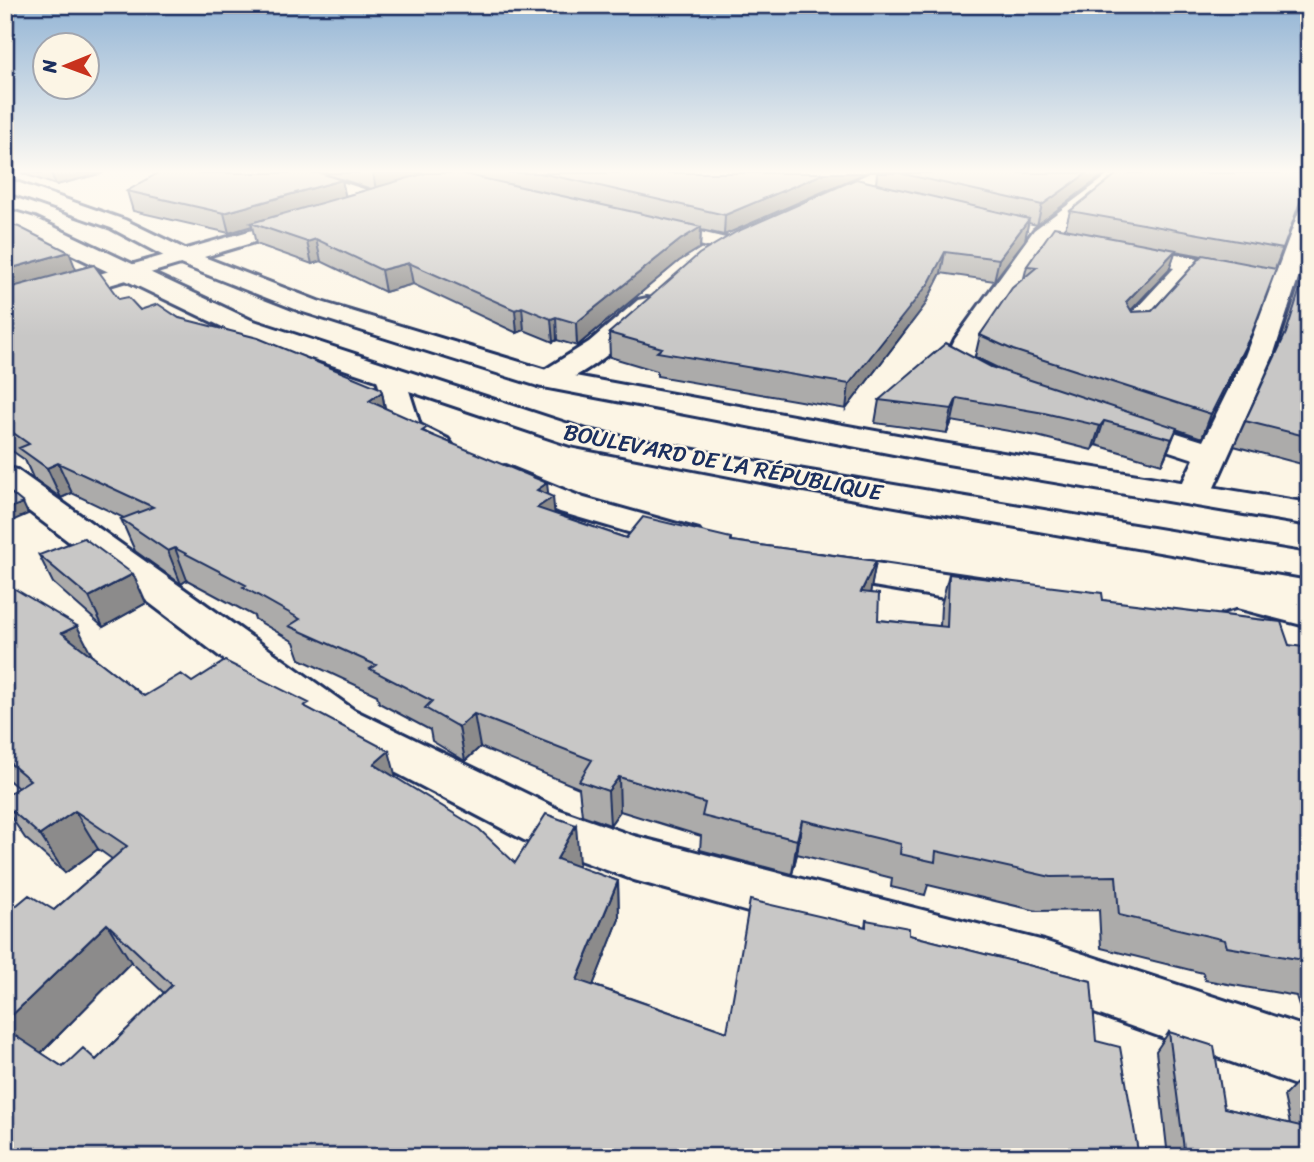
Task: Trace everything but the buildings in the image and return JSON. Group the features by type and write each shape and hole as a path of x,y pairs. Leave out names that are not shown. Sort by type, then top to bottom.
{"street":[{"name":"BOULEVARD DE LA RÉPUBLIQUE","path":"38,227 242,326 582,438 786,477 1309,566"},
{"path":"123,227 183,257 309,306 548,380 930,451 1309,514"},
{"path":"5,309 284,227"},
{"path":"666,227 737,240 698,262"},
{"path":"1021,390 956,361 968,339 1042,234 1051,227"},
{"path":"1194,494 1259,356 1303,227"},
{"path":"1093,245 1283,282"},
{"path":"1134,325 1190,264"},
{"path":"548,380 598,348 666,287"},
{"path":"390,375 406,430 572,505 713,545"},
{"path":"1096,416 1213,455"},
{"path":"5,477 338,722 542,825 634,858 1044,968 1309,1059"},
{"path":"791,562 1032,599"},
{"path":"1209,622 1263,629 1294,639 1309,648"}],"waterway":[{"path":"245,231 256,227"}]}
